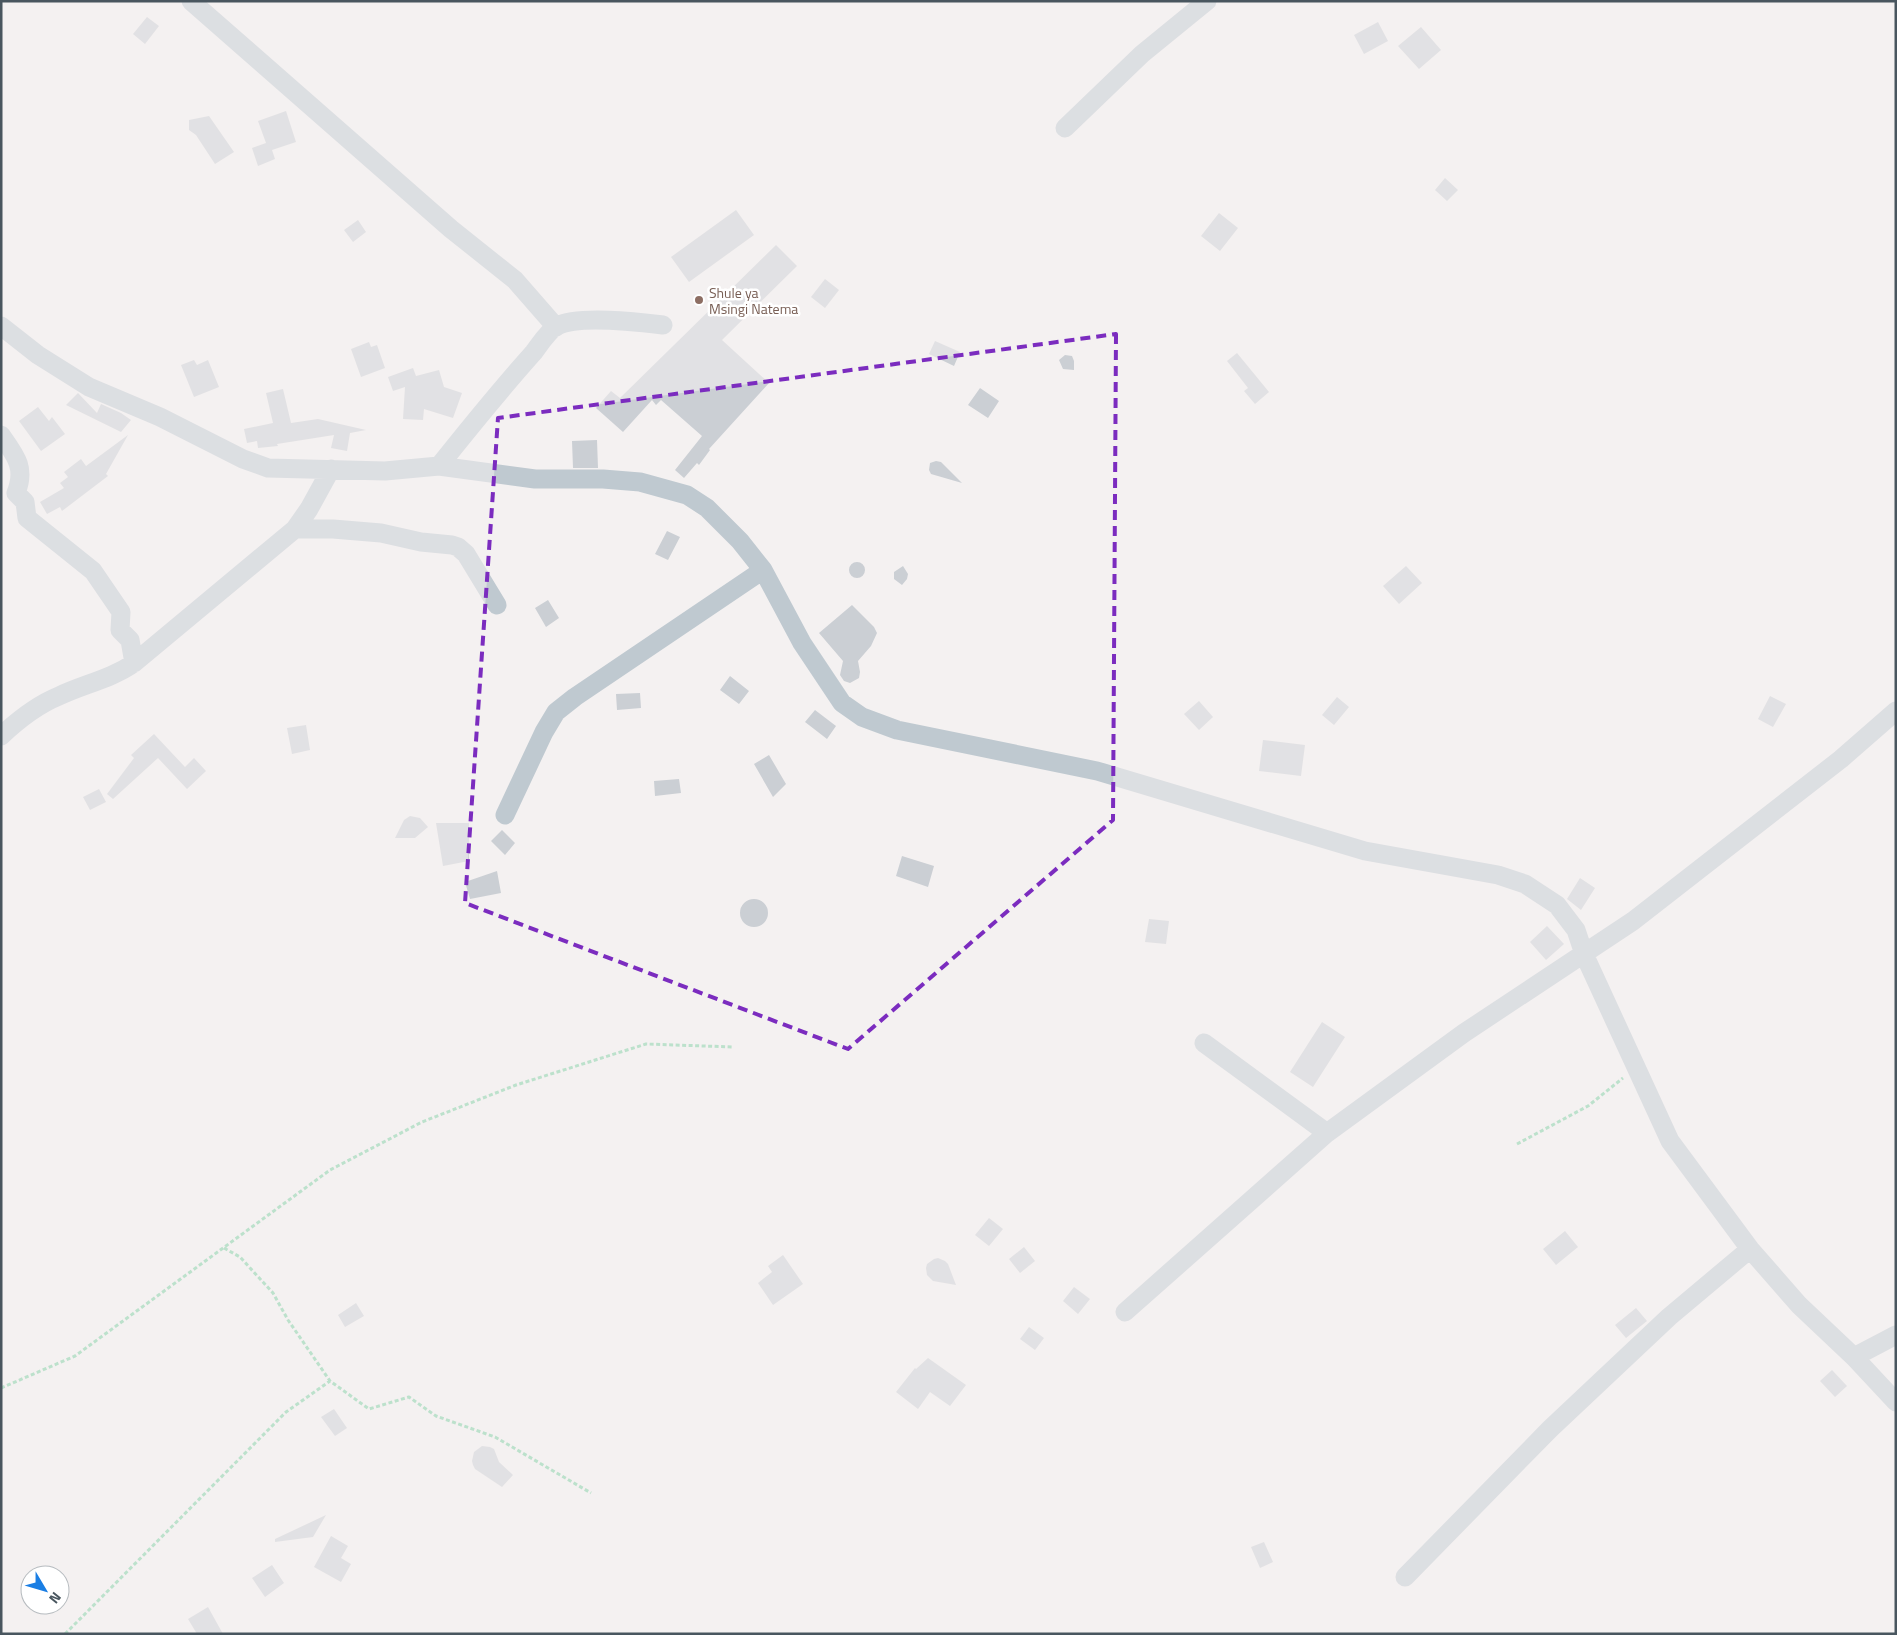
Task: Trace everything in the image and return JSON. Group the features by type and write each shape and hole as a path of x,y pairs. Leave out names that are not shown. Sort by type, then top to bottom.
{"street":[{"path":"191,1 451,229 515,280 556,327"},
{"path":"1065,128 1142,54 1207,1"},
{"path":"439,466 506,383 556,327 569,323 592,321 663,325"},
{"path":"1,326 38,355 89,387 160,417 243,459 268,468 385,471 439,466 535,479 603,479 640,482 687,495 706,508 740,541 763,570 802,642 842,703 862,716 897,730 1097,771 1365,851 1498,875 1526,884 1557,905 1576,930 1584,954 1670,1141 1750,1248 1799,1305 1854,1357 1896,1402"},
{"path":"1,435 18,458 21,480 16,494 25,502 27,518 92,571 121,612 120,630 130,640 134,663"},
{"path":"1,736 15,723 39,706 59,696 112,676 134,663 295,529 310,509 331,469"},
{"path":"295,529 333,529 381,533 421,542 458,547 466,554 497,605"},
{"path":"505,815 544,732 556,712 575,697 763,570"},
{"path":"1125,1312 1327,1132 1464,1033 1552,973 1634,921 1841,759 1896,711"},
{"path":"1204,1043 1327,1132"},
{"path":"1406,1577 1550,1429 1670,1317 1750,1248"},
{"path":"1854,1357 1896,1335"}],"path":[{"path":"1,1388 76,1356 330,1170 422,1122 516,1085 646,1044 733,1047"},
{"path":"1517,1144 1588,1106 1637,1066"},
{"path":"224,1248 240,1257 273,1293 288,1320 330,1381 369,1409 409,1397 436,1416 494,1437 590,1493"},
{"path":"65,1634 286,1412 330,1381"}],"highlighted area":[{"path":"1116,334 1113,820 848,1049 465,903 498,418"}],"building":[{"path":"147,17 159,26 145,44 133,34"},
{"path":"1378,22 1388,41 1364,54 1354,35"},
{"path":"1421,27 1441,50 1419,69 1398,46"},
{"path":"286,111 296,142 272,150 275,159 258,166 252,148 266,143 258,121"},
{"path":"209,116 234,152 215,164 196,135 189,130 189,120"},
{"path":"1445,178 1458,190 1447,201 1435,190"},
{"path":"736,210 754,235 689,282 671,257"},
{"path":"1219,213 1238,228 1220,251 1201,236"},
{"path":"358,220 366,232 353,242 344,230"},
{"path":"776,245 797,266 722,340 769,383 709,449 699,465 697,463 684,478 675,470 702,436 661,400 656,405 652,400 623,432 596,408 611,391 620,398"},
{"path":"825,279 839,290 825,308 811,297"},
{"path":"935,341 960,352 954,366 929,354"},
{"path":"369,342 371,347 377,345 385,368 361,377 351,349"},
{"path":"1237,353 1269,392 1255,404 1244,391 1248,388 1227,361"},
{"path":"1065,355 1072,356 1074,370 1063,369 1059,360"},
{"path":"194,360 197,365 208,360 219,387 194,397 181,365"},
{"path":"413,368 416,376 439,370 444,387 462,393 453,418 424,409 423,420 403,419 405,387 393,391 388,377"},
{"path":"980,388 999,401 988,418 968,405"},
{"path":"283,389 291,423 318,419 366,430 350,433 347,451 331,448 334,435 258,448 257,441 247,443 244,429 273,423 266,393"},
{"path":"78,393 97,413 101,404 131,420 121,432 66,405"},
{"path":"38,407 49,421 52,417 65,434 41,451 19,421"},
{"path":"128,435 106,474 108,476 62,511 60,507 47,514 40,502 64,488 60,483 68,477 64,472 81,459 86,466"},
{"path":"597,440 598,468 573,468 572,441"},
{"path":"941,462 962,483 931,474 929,470 930,463"},
{"path":"667,531 680,537 668,560 655,554"},
{"path":"857,562 865,570 857,578 849,570"},
{"path":"903,566 908,574 907,579 902,585 894,579 894,572"},
{"path":"1406,566 1422,583 1399,604 1383,586"},
{"path":"548,600 559,618 546,627 535,608"},
{"path":"852,605 874,627 877,633 871,646 858,661 859,678 850,683 844,681 840,675 843,661 819,633"},
{"path":"730,676 749,691 739,704 720,690"},
{"path":"640,693 641,708 617,710 616,694"},
{"path":"1770,696 1786,704 1773,727 1758,719"},
{"path":"1337,697 1349,707 1334,725 1322,715"},
{"path":"1199,701 1213,717 1199,730 1184,714"},
{"path":"815,710 836,726 827,739 805,722"},
{"path":"306,725 310,750 292,754 287,728"},
{"path":"154,734 185,767 194,758 206,771 187,789 158,758 113,799 107,794 134,758 131,755"},
{"path":"1263,740 1305,745 1301,776 1259,771"},
{"path":"769,755 786,784 773,797 754,764"},
{"path":"679,779 681,793 655,796 654,781"},
{"path":"99,789 106,802 90,810 83,797"},
{"path":"410,816 420,818 428,827 415,838 395,838 404,820"},
{"path":"436,823 469,823 469,861 443,866"},
{"path":"502,830 515,843 505,855 491,841"},
{"path":"902,856 934,866 928,887 896,876"},
{"path":"497,871 501,893 470,899 465,882"},
{"path":"1580,878 1595,888 1581,910 1567,899"},
{"path":"754,899 764,903 768,913 764,923 754,927 744,923 740,913 744,903"},
{"path":"1149,919 1169,921 1166,944 1145,942"},
{"path":"1547,926 1564,944 1546,960 1530,942"},
{"path":"1322,1022 1345,1037 1313,1087 1290,1072"},
{"path":"989,1218 1003,1229 989,1246 975,1235"},
{"path":"1565,1231 1578,1247 1556,1265 1543,1249"},
{"path":"1024,1247 1035,1261 1020,1273 1009,1259"},
{"path":"783,1255 803,1284 773,1305 758,1283 772,1272 768,1266"},
{"path":"938,1258 948,1264 956,1285 933,1281 927,1275 927,1264"},
{"path":"1074,1287 1090,1299 1078,1314 1063,1301"},
{"path":"356,1303 364,1316 345,1327 338,1315"},
{"path":"1636,1308 1647,1321 1626,1338 1615,1325"},
{"path":"1029,1327 1044,1338 1035,1350 1020,1339"},
{"path":"928,1358 966,1385 950,1406 930,1392 918,1409 896,1392 915,1368"},
{"path":"1832,1370 1847,1386 1835,1397 1820,1381"},
{"path":"334,1409 347,1428 335,1436 321,1417"},
{"path":"482,1446 494,1449 499,1462 513,1475 502,1487 475,1469 473,1465 474,1452"},
{"path":"326,1515 313,1537 275,1542 275,1539"},
{"path":"331,1536 348,1546 341,1558 351,1564 341,1582 314,1567"},
{"path":"1264,1542 1273,1562 1260,1568 1251,1547"},
{"path":"272,1565 284,1583 265,1597 252,1578"},
{"path":"208,1607 223,1634 197,1634 188,1619"}],"place":[{"name":"Shule ya Msingi Natema","path":"699,300"}]}
